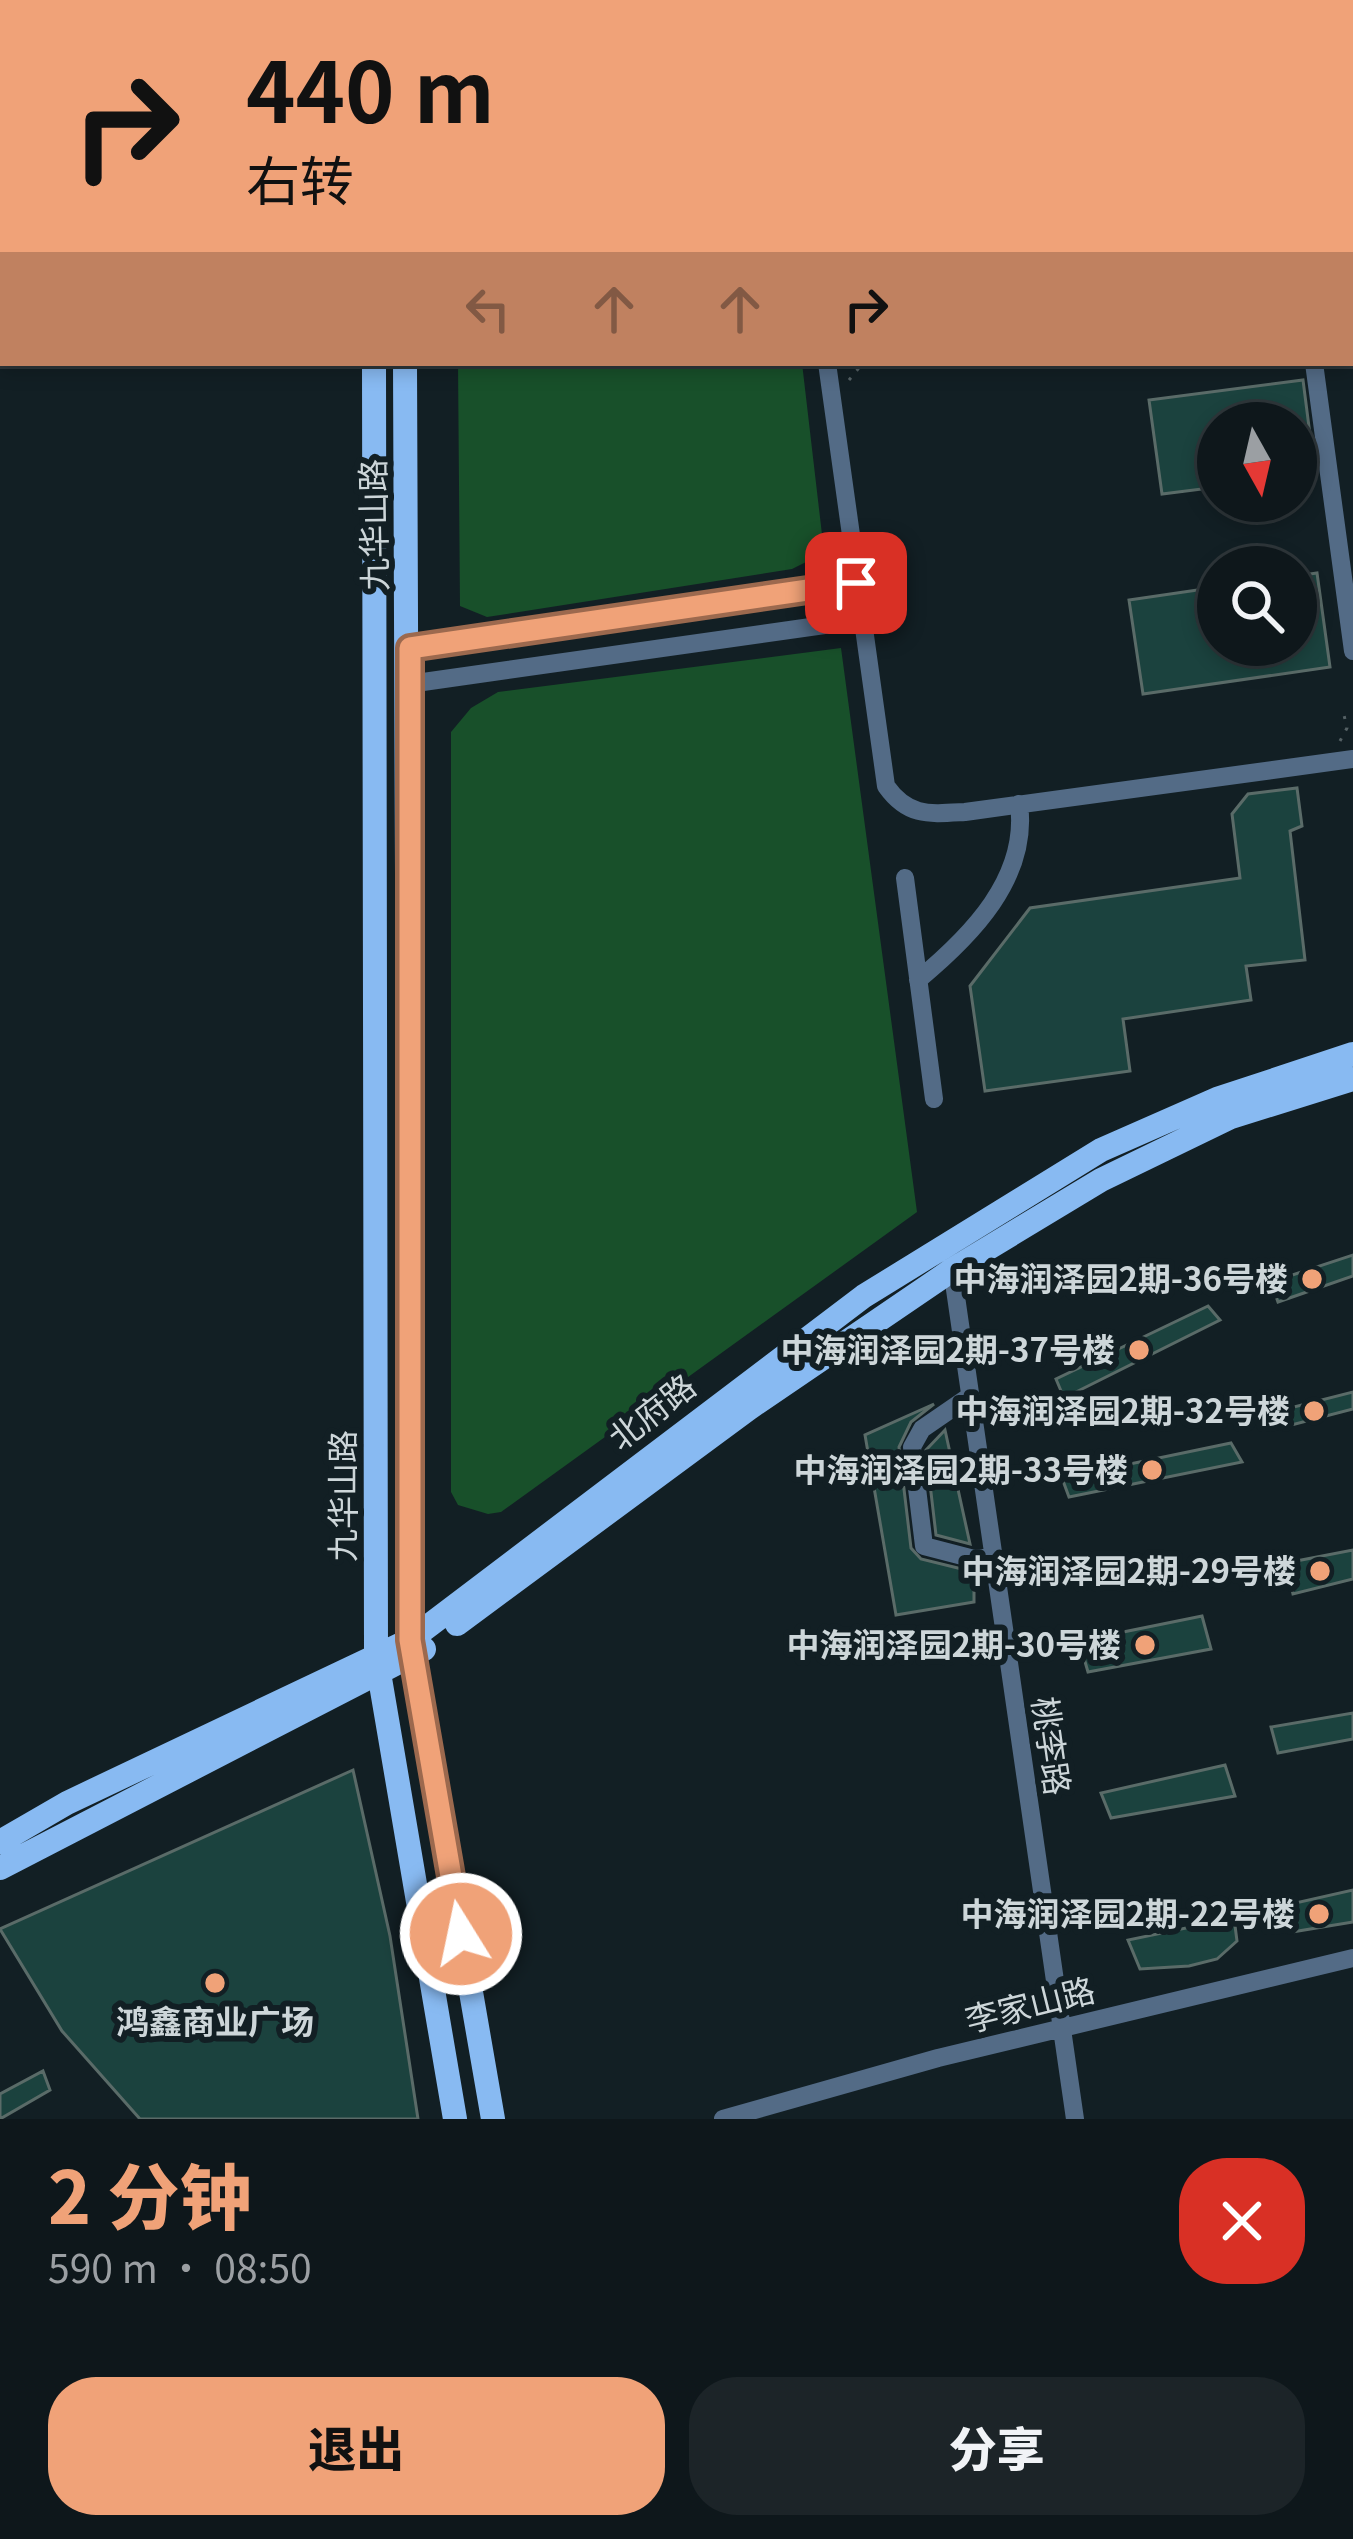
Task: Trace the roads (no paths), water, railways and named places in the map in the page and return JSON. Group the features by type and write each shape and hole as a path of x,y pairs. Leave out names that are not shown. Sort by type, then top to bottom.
{"main road":[{"name":"九华山路","path":"374,366 377,1664 455,2119"},
{"name":"九华山路","path":"404,366 410,648 411,1649 493,2119"},
{"name":"北府路","path":"411,1649 740,1386 948,1240 1101,1150 1217,1099 1353,1054"},
{"name":"北府路","path":"0,1842 68,1803 411,1649 748,1408 952,1270 1101,1180 1231,1117 1353,1079"},
{"name":"北府路","path":"0,1868 377,1664"}],"street":[{"path":"826,366 886,786 899,805 914,813 934,814 1353,759"},
{"path":"1314,366 1353,651"},
{"path":"410,648 856,583"},
{"path":"409,684 860,620"},
{"path":"918,980 966,937 1006,880 1020,850 1019,804"},
{"path":"905,878 934,1099"},
{"name":"桃李路","path":"948,1240 1075,2119"},
{"path":"970,1396 922,1429 912,1447 924,1546 974,1559 993,1557"},
{"name":"李家山路","path":"724,2119 1062,2028 1353,1958"}],"place":[{"name":"中海润泽园2期-36号楼","path":"1312,1279"},
{"name":"中海润泽园2期-37号楼","path":"1139,1350"},
{"name":"中海润泽园2期-32号楼","path":"1314,1411"},
{"name":"中海润泽园2期-33号楼","path":"1152,1470"},
{"name":"中海润泽园2期-29号楼","path":"1320,1571"},
{"name":"中海润泽园2期-30号楼","path":"1145,1645"},
{"name":"中海润泽园2期-22号楼","path":"1319,1914"},
{"name":"鸿鑫商业广场","path":"215,1983"}]}
